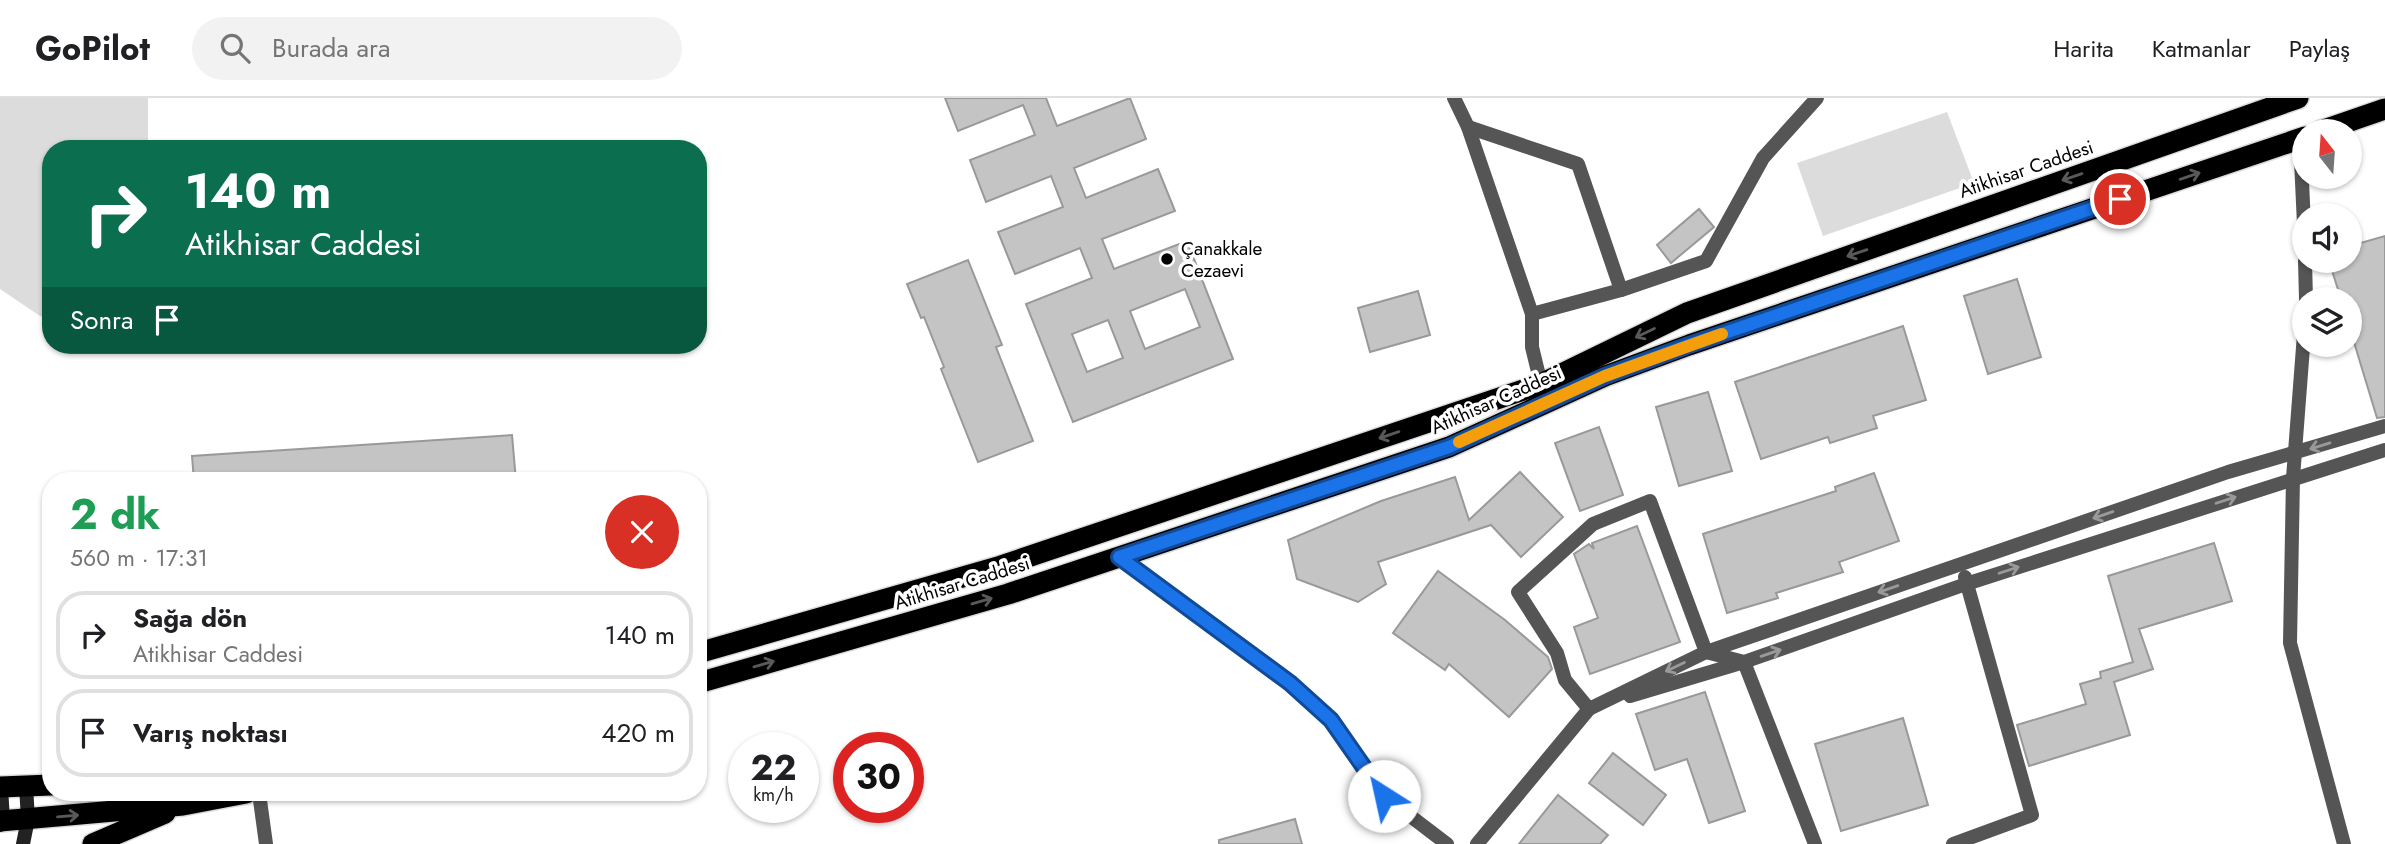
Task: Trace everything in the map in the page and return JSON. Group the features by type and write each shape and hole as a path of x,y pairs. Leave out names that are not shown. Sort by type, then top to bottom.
{"highway":[{"name":"Atikhisar Caddesi","path":"707,650 1001,566 1541,384 1687,313 2260,104 2298,98"},
{"path":"2356,119 2385,109"},
{"name":"Atikhisar Caddesi","path":"707,680 1008,594 1449,447 1605,376 1689,345 2292,141"},
{"path":"1334,454 1345,480"},
{"path":"1,787 42,785"},
{"path":"1,822 183,806 207,801"},
{"path":"93,844 183,806"}],"main road":[{"path":"23,844 28,819 26,786"},
{"path":"1,787 1,822"}],"street":[{"path":"1454,98 1468,127 1532,314 1532,346 1541,384"},
{"path":"1532,314 1620,290 1706,261 1763,158 1817,98"},
{"path":"1468,127 1578,164 1620,290"},
{"path":"2302,357 2293,478 2290,643 2344,844"},
{"path":"1477,844 1589,709 1706,652 2228,472 2385,426"},
{"path":"1589,709 1744,662 1966,584 2385,450"},
{"path":"1589,709 1565,680 1558,653 1518,592 1593,524 1650,501 1706,652"},
{"path":"1119,557 1290,683 1331,720 1384,796 1447,844"},
{"path":"1953,844 2032,815 1966,584 1964,563"},
{"path":"1706,652 1744,662"},
{"path":"1744,662 1815,844"},
{"path":"260,801 265,844"}],"shaded area":[{"path":"0,98 148,98 148,140 42,140 42,317 0,289"},
{"path":"1947,112 1974,183 1823,236 1797,163"}],"building":[{"name":"Çanakkale Cezaevi","path":"945,98 1046,98 1057,126 1130,98 1146,139 1074,168 1086,198 1158,169 1175,211 1102,239 1114,269 1187,241 1233,359 1073,422 1026,304 1092,278 1080,248 1015,274 998,232 1063,207 1051,176 986,202 970,160 1035,135 1023,105 958,131","holes":["1185,289 1200,327 1145,349 1130,311","1108,320 1123,358 1087,372 1072,334"]},
{"path":"1699,209 1714,227 1671,263 1657,245"},
{"path":"2385,236 2385,417 2377,418 2358,357 2362,357 2362,287 2337,287 2333,273 2362,273 2362,243"},
{"path":"968,260 1002,345 996,347 1033,441 978,462 941,369 944,367 907,284"},
{"path":"2017,279 2041,357 1988,374 1964,296"},
{"path":"1418,291 1430,335 1370,352 1358,308"},
{"path":"1903,326 1926,400 1873,416 1877,428 1830,443 1828,437 1761,459 1735,382"},
{"path":"1708,392 1732,471 1679,486 1656,407"},
{"path":"1599,427 1623,495 1580,511 1555,443"},
{"path":"512,435 515,472 193,472 192,456"},
{"path":"1520,472 1563,517 1521,557 1491,525 1378,562 1386,584 1358,602 1297,579 1288,540 1381,501 1455,477 1469,520"},
{"path":"1874,473 1899,541 1839,562 1843,572 1776,593 1778,598 1727,613 1703,534 1836,491 1835,487"},
{"path":"1637,526 1680,642 1590,674 1574,627 1598,618 1574,554 1589,544 1594,549 1592,543"},
{"path":"2214,543 2232,601 2139,629 2153,669 2114,682 2130,735 2029,766 2017,725 2086,704 2080,684 2101,678 2100,672 2133,662 2108,576"},
{"path":"1438,571 1505,620 1548,657 1552,669 1509,717 1449,664 1445,670 1393,633"},
{"path":"1705,692 1745,811 1709,823 1687,759 1655,770 1636,714"},
{"path":"1903,718 1928,805 1841,831 1815,744"},
{"path":"1613,753 1666,795 1643,825 1589,783"},
{"path":"1558,795 1608,835 1600,844 1519,844"},
{"path":"1295,819 1302,844 1219,844 1219,840"}],"slow traffic":[{"path":"1459,442 1605,376 1722,334"}],"place":[{"name":"Çanakkale Cezaevi","path":"1167,259"}],"route":[{"path":"1384,796 1331,720 1290,683 1119,557 1449,447 1605,376 1689,345 2120,199"}]}
